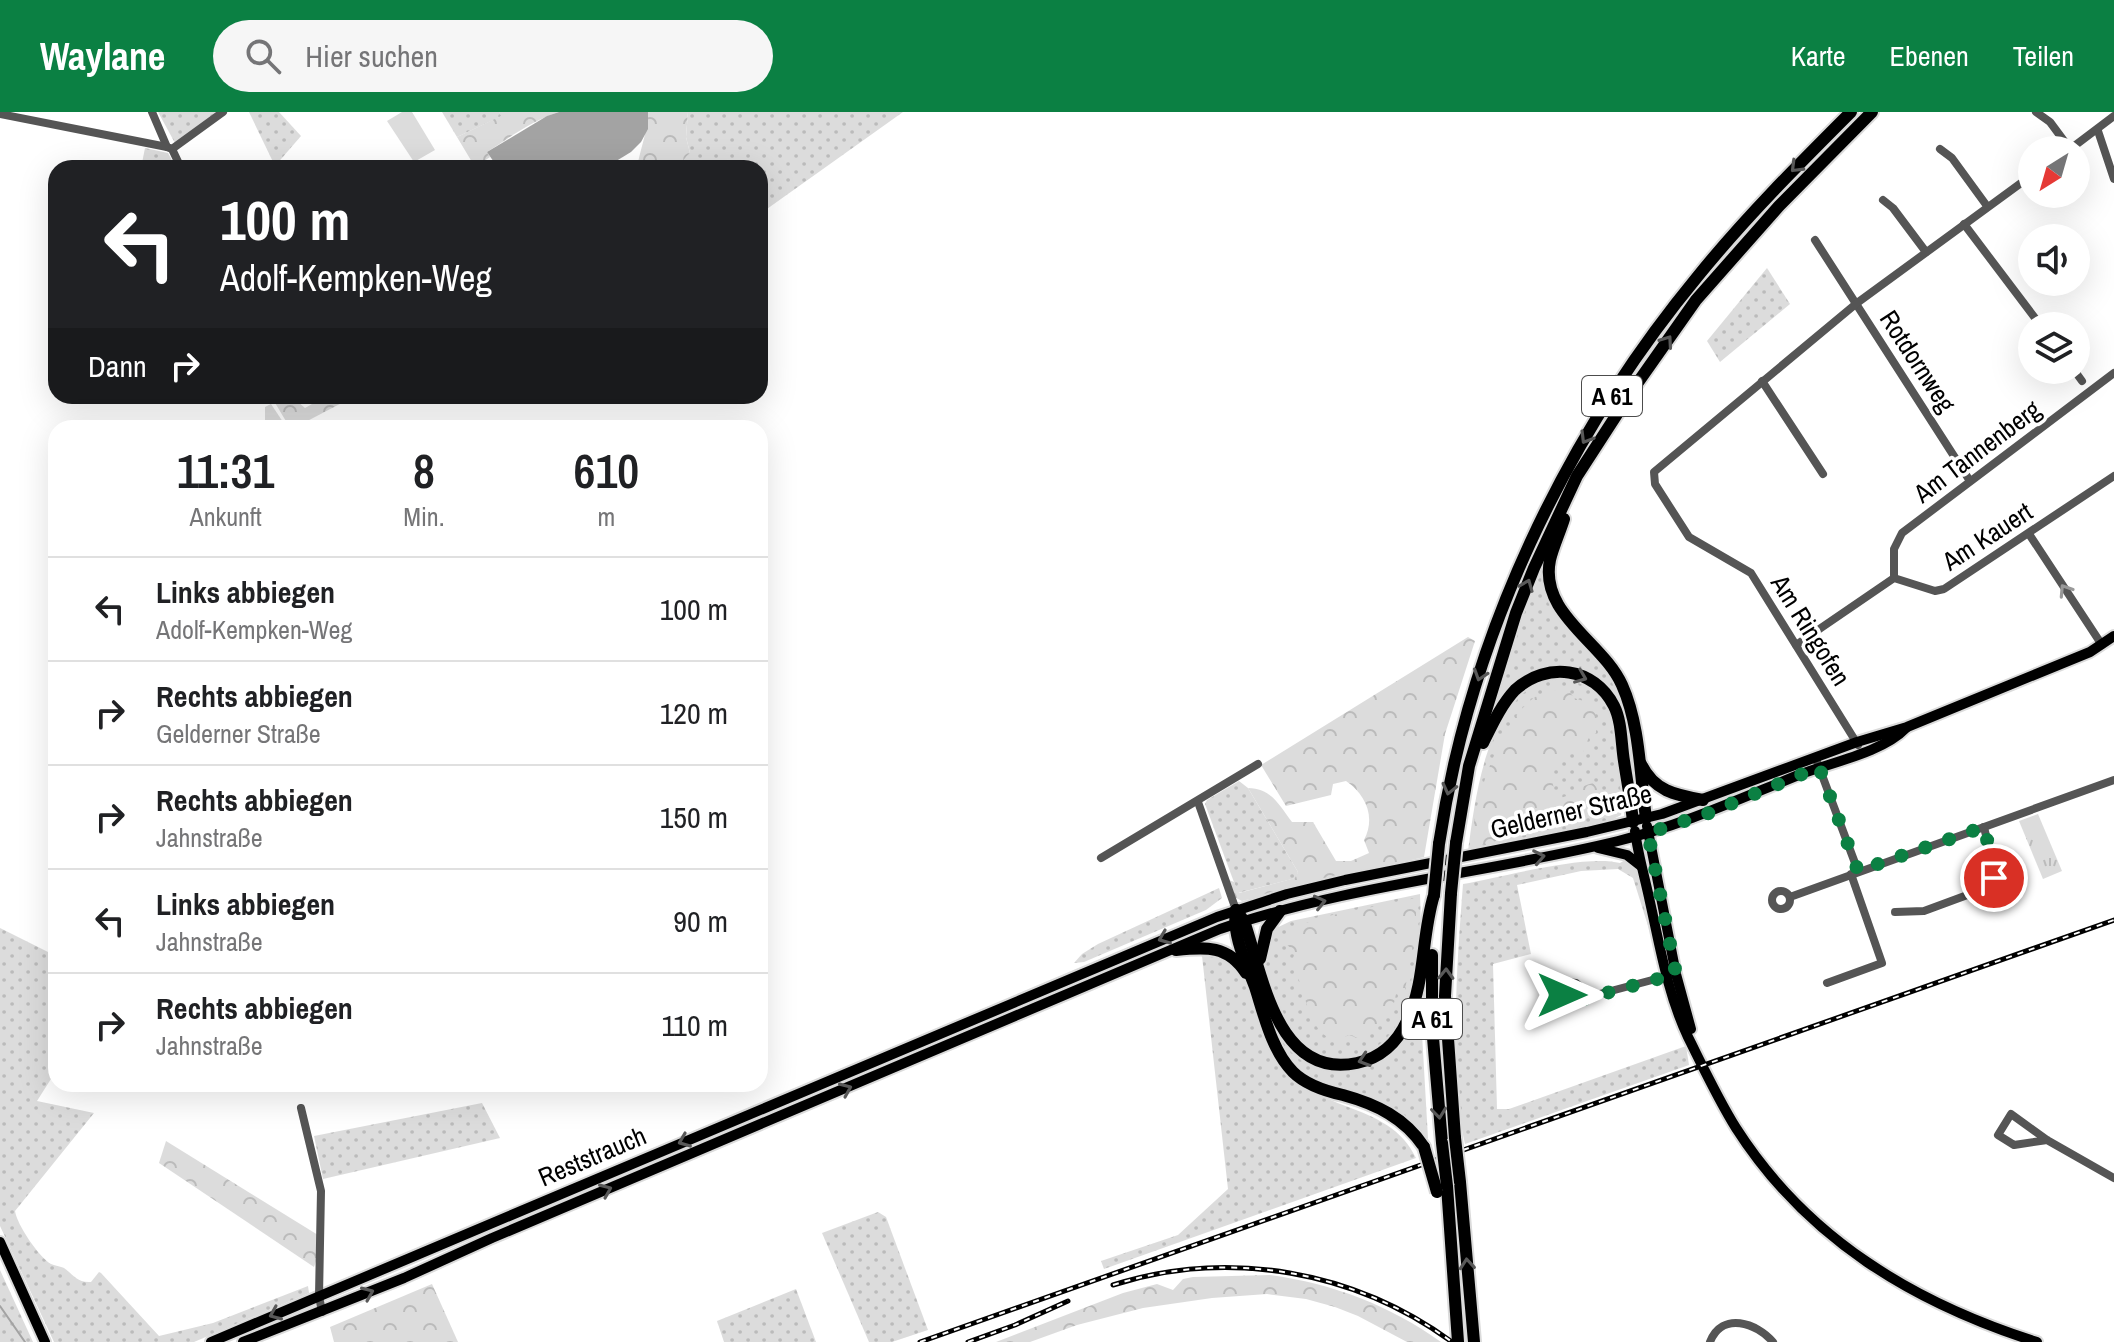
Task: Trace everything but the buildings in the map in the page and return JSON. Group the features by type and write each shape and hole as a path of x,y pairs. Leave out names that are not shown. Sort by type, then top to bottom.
{"highway":[{"name":"A 61","path":"1474,1342 1460,1182 1448,1141 1430,985 1439,844 1461,734 1504,604 1529,544 1580,447 1626,373 1697,277 1778,186 1851,112"},
{"name":"A 61","path":"1458,1337 1442,1189 1448,1141 1445,996 1451,893 1469,766 1516,613 1577,476 1696,300 1779,206 1872,112"},
{"path":"1577,476 1550,560 1552,590 1571,623 1617,674 1631,712 1638,758 1640,820"},
{"path":"1469,766 1514,691 1544,672 1577,673 1597,684 1614,707 1640,820"},
{"path":"1638,758 1659,788 1703,800"},
{"path":"1238,918 1282,1030 1295,1048 1307,1057 1342,1066 1366,1061 1389,1047 1403,1030 1412,1010 1423,965 1426,922 1434,895"},
{"path":"1259,966 1263,939 1280,911"},
{"path":"1238,918 1253,984 1271,1033 1292,1071 1315,1087 1364,1103 1405,1122 1424,1147 1442,1189"},
{"path":"1176,950 1211,947 1225,951 1241,965 1253,984"}],"main road":[{"name":"Gelderner Straße","path":"1238,918 1345,880 1640,820 1818,763 2102,645 2114,636"},
{"name":"Gelderner Straße","path":"1238,918 1648,833 1709,813 1818,763"},
{"path":"1640,820 1648,833 1671,975"},
{"path":"1640,820 1635,836 1642,868 1671,975 1696,1051 1715,1091 1749,1146 1805,1211 1882,1273 1936,1304 2037,1342"},
{"path":"1589,847 1608,848 1627,855 1642,868"},
{"name":"Reststrauch","path":"243,1342 322,1312 1176,950 1238,918"},
{"name":"Reststrauch","path":"211,1342 991,1011 1238,918"},
{"path":"0,1242 45,1342"}],"street":[{"path":"152,112 177,160"},
{"path":"0,114 170,148 223,112"},
{"path":"2036,112 2050,122 2060,136"},
{"path":"2090,136 2114,116"},
{"path":"2098,131 2114,179"},
{"path":"1940,149 1952,158 1987,206"},
{"path":"1823,474 1762,381 1857,303 2018,185"},
{"path":"1883,200 1893,208 1926,252"},
{"path":"1964,224 2030,312"},
{"name":"Rotdornweg","path":"1815,240 1970,481"},
{"name":"Am Tannenberg","path":"1894,578 1894,549 1902,533 2114,373"},
{"name":"Am Ringofen","path":"1762,381 1654,472 1655,484 1689,537 1751,573 1860,747"},
{"name":"Am Kauert","path":"1894,578 1935,591 1944,589 2114,476"},
{"path":"2029,534 2102,645"},
{"path":"1796,645 1894,578"},
{"path":"1818,763 1882,963 1827,983"},
{"path":"1101,858 1258,764"},
{"path":"1790,897 2114,780"},
{"path":"1198,802 1238,918"},
{"path":"1895,912 1924,911 1989,887 1994,878 1994,869 1984,827"},
{"path":"1591,996 1671,975"},
{"path":"991,1011 996,1026"},
{"path":"301,1108 321,1191 319,1296 322,1312"},
{"path":"2047,1140 2014,1145 1998,1135 2011,1114 2047,1140 2114,1178"},
{"path":"1710,1342 1712,1336 1723,1327 1737,1322 1763,1330 1773,1342"}],"green space":[{"path":"158,112 219,112 175,143"},
{"path":"249,112 279,112 301,136 280,160 272,160"},
{"path":"402,112 412,112 435,150 413,160 387,121"},
{"path":"442,112 499,112 502,116 457,137"},
{"path":"499,112 559,112 531,124 487,152 490,157 486,160 471,160 457,137 501,116"},
{"path":"648,112 688,112 686,137 690,153 683,160 639,160"},
{"path":"688,112 903,112 768,208 768,160 683,160 690,153 686,137"},
{"path":"145,148 168,153 172,160 143,160"},
{"path":"1767,268 1790,304 1720,362 1707,341"},
{"path":"271,404 282,420 265,420 265,407"},
{"path":"276,404 300,404 305,408 312,404 340,404 309,420 285,420"},
{"path":"1546,560 1548,588 1620,686 1631,731 1627,732 1623,717 1602,682 1540,670 1487,729 1514,637"},
{"path":"1468,637 1475,641 1445,734 1424,857 1242,901 1234,897 1229,880 1234,882 1239,893 1295,878 1298,872 1248,788 1269,794 1292,822 1313,822 1336,861 1351,861 1369,853 1364,840 1369,823 1367,807 1359,793 1346,781 1333,784 1331,795 1286,806 1261,765"},
{"path":"1547,678 1570,678 1585,683 1598,692 1611,713 1623,803 1621,815 1602,825 1468,851 1480,777 1497,728 1510,707 1526,690"},
{"path":"1567,688 1574,698 1590,703 1596,716 1596,733 1589,737 1583,752 1561,756 1552,765 1557,799 1593,783 1601,793 1587,804 1573,806 1571,821 1473,847 1476,810 1500,742 1524,706 1537,696"},
{"path":"1239,781 1248,788 1298,872 1296,878 1238,893 1205,804"},
{"path":"2038,814 2062,871 2043,879 2019,821"},
{"path":"1627,859 1639,872 1660,964 1633,878 1618,869 1581,871 1517,885 1531,954 1493,964 1497,1109 1509,1109 1686,1046 1689,1065 1465,1144 1460,1113 1456,1032 1463,884 1565,864 1620,863"},
{"path":"1219,888 1222,898 1206,910 1084,962 1074,963 1098,944"},
{"path":"1420,894 1420,945 1415,979 1405,1011 1393,1032 1378,1046 1354,1057 1338,1059 1311,1050 1284,1017 1269,980 1265,961 1270,931 1291,921"},
{"path":"1416,898 1416,926 1405,990 1396,994 1392,1012 1358,1038 1349,1035 1335,1041 1325,1035 1312,1018 1291,965 1295,952 1285,943 1289,929 1323,917"},
{"path":"0,928 48,952 48,1084 37,1101 94,1113 15,1211 24,1232 41,1255 82,1281 91,1282 101,1273 159,1336 213,1323 308,1286 309,1293 194,1342 54,1342 0,1226"},
{"path":"1217,955 1234,963 1245,977 1268,1048 1289,1076 1307,1089 1387,1125 1404,1139 1416,1158 1104,1269 1101,1261 1178,1235 1228,1189 1202,956"},
{"path":"1420,999 1428,1138 1424,1139 1403,1115 1382,1103 1304,1075 1289,1061 1278,1041 1270,1011 1284,1039 1296,1053 1314,1064 1347,1070 1369,1065 1383,1056"},
{"path":"482,1103 500,1138 323,1179 314,1136"},
{"path":"166,1141 318,1235 318,1255 314,1267 159,1163"},
{"path":"878,1212 886,1217 928,1330 892,1342 869,1342 822,1233"},
{"path":"0,1270 33,1342 0,1342"},
{"path":"1270,1275 1316,1284 1360,1298 1401,1317 1441,1342 1407,1342 1335,1307 1306,1299 1267,1294 1143,1308 1077,1325 1030,1342 996,1342 1123,1293 1157,1284 1173,1290 1183,1279 1193,1277"},
{"path":"432,1284 458,1342 334,1342 330,1327"},
{"path":"796,1289 816,1342 724,1342 717,1321"}],"shaded area":[{"path":"559,112 648,112 648,129 641,142 618,160 492,160 487,152"}],"waterway":[{"path":"0,1306 25,1342"}],"railway":[{"path":"920,1342 2114,920"},
{"path":"1113,1285 1157,1274 1201,1268 1246,1268 1290,1273 1333,1283 1374,1298 1452,1342"},
{"path":"968,1342 1068,1301"}],"route":[{"path":"1562,995 1572,1002 1676,974 1648,833 1709,813 1819,767 1858,871 1984,827 1994,878"}]}
